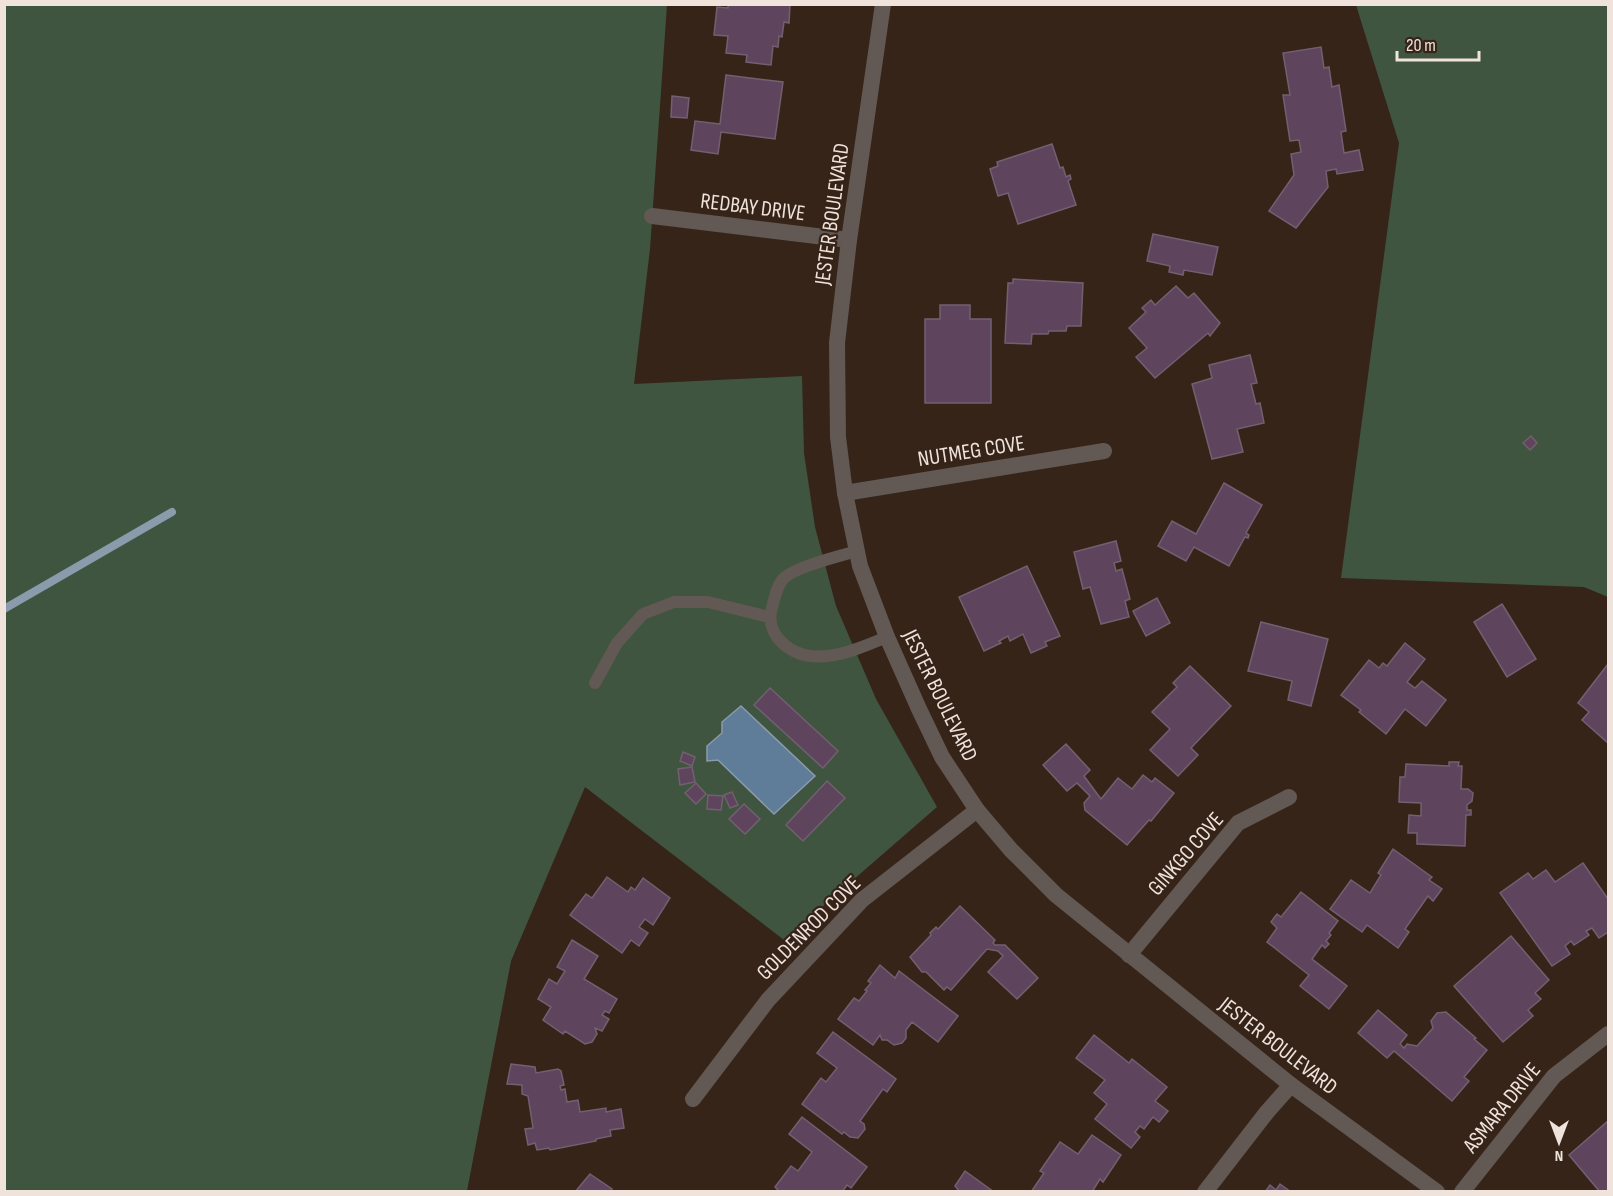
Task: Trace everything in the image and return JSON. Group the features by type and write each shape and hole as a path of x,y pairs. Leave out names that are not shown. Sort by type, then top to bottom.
{"street":[{"name":"JESTER BOULEVARD","path":"883,4 849,240 837,344 838,437 845,493 860,566 887,637 942,757 977,810 1011,850 1056,895 1291,1085 1437,1191"},
{"name":"REDBAY DRIVE","path":"652,216 849,240"},
{"name":"NUTMEG COVE","path":"845,493 1104,451"},
{"name":"GINKGO COVE","path":"1129,955 1238,823 1289,797"},
{"name":"GOLDENROD COVE","path":"693,1100 768,1000 862,900 977,810"},
{"name":"ASMARA DRIVE","path":"1462,1191 1554,1076 1608,1034"},
{"path":"1205,1191 1291,1085"}],"lane":[{"path":"857,551 804,568 784,578 776,592 769,617 773,632 785,647 808,655 836,656 887,637"},
{"path":"595,683 617,643 643,614 674,602 708,602 769,617"}],"green space":[{"path":"5,5 667,5 650,249 634,384 802,376 804,453 815,527 836,606 876,699 937,807 784,940 585,787 511,961 467,1191 5,1192"},
{"path":"1356,5 1608,5 1608,597 1584,587 1341,578 1399,143"}],"water":[{"path":"741,706 815,776 774,814 718,760 707,761 707,746 722,733 722,722"}],"building":[{"path":"728,4 790,4 789,23 784,22 778,47 773,46 771,65 746,62 747,55 726,53 728,36 714,35 717,7 728,8"},
{"path":"1321,47 1324,68 1329,67 1332,87 1339,85 1346,131 1341,132 1344,153 1359,150 1363,170 1337,174 1336,169 1326,171 1328,187 1296,228 1269,211 1294,175 1291,154 1301,152 1299,140 1290,141 1283,95 1290,95 1283,53"},
{"path":"726,75 783,82 775,139 721,132 718,154 691,150 695,121 720,124"},
{"path":"672,96 689,98 687,118 671,117"},
{"path":"1052,144 1060,168 1063,167 1066,177 1070,175 1071,179 1068,181 1076,205 1018,224 1008,193 998,196 990,169 998,166 997,162"},
{"path":"1153,234 1218,247 1212,275 1184,270 1183,275 1169,272 1170,266 1147,261"},
{"path":"1013,279 1083,283 1081,326 1067,326 1066,331 1049,331 1048,334 1032,334 1031,344 1005,343 1008,283 1013,283"},
{"path":"1176,286 1188,298 1194,293 1220,323 1210,336 1208,333 1155,378 1136,357 1147,348 1129,328 1146,312 1142,308 1151,300 1155,305"},
{"path":"940,305 970,305 970,319 991,319 991,403 925,403 925,319 940,319"},
{"path":"1250,355 1257,383 1251,384 1256,404 1260,403 1264,423 1237,429 1243,452 1212,459 1192,384 1212,378 1209,365"},
{"path":"1531,436 1537,443 1530,450 1523,443"},
{"path":"1224,483 1262,505 1246,533 1249,535 1248,538 1245,537 1229,566 1194,547 1186,561 1158,546 1172,521 1196,534"},
{"path":"1116,541 1121,561 1114,563 1116,571 1122,569 1130,599 1125,601 1129,617 1101,624 1090,587 1083,589 1074,552"},
{"path":"1027,566 1060,636 1045,642 1047,646 1031,653 1023,634 1010,641 1008,636 999,641 1001,643 984,651 959,597"},
{"path":"1157,598 1170,623 1146,636 1133,611"},
{"path":"1502,604 1536,659 1507,677 1474,622"},
{"path":"1261,622 1328,639 1311,706 1288,700 1292,681 1248,671"},
{"path":"1405,643 1425,659 1407,682 1415,688 1422,681 1446,700 1426,726 1405,709 1386,734 1341,695 1369,660 1379,668 1383,663 1387,666"},
{"path":"1608,664 1608,743 1582,720 1589,712 1578,703"},
{"path":"1190,666 1231,706 1191,748 1198,755 1178,776 1150,750 1170,729 1152,712 1177,687 1173,683"},
{"path":"770,688 838,751 823,768 754,705"},
{"path":"1066,744 1090,770 1084,776 1101,799 1118,778 1132,789 1143,775 1152,782 1155,778 1174,793 1127,845 1085,810 1084,803 1090,796 1077,783 1067,791 1043,765"},
{"path":"683,752 695,757 692,766 680,761"},
{"path":"1449,762 1459,762 1458,766 1462,766 1461,789 1468,789 1473,793 1472,801 1467,805 1467,810 1471,810 1471,815 1466,815 1465,846 1417,844 1417,833 1408,833 1409,815 1421,816 1421,803 1399,802 1400,777 1405,777 1406,764 1449,766"},
{"path":"692,767 695,782 680,785 678,769"},
{"path":"827,781 845,798 803,841 786,825"},
{"path":"696,783 706,794 696,804 685,793"},
{"path":"732,792 738,805 730,808 724,795"},
{"path":"708,795 723,796 721,810 707,809"},
{"path":"744,804 760,819 745,834 729,819"},
{"path":"1393,849 1432,877 1429,880 1442,889 1433,901 1428,896 1405,929 1409,932 1398,948 1367,925 1362,932 1330,909 1351,880 1370,893 1381,875 1378,873"},
{"path":"1583,863 1608,899 1608,932 1599,938 1592,928 1586,931 1589,935 1574,945 1571,941 1565,946 1570,954 1552,966 1500,893 1528,873 1533,879 1546,870 1555,882"},
{"path":"607,877 628,892 631,887 635,890 643,878 670,898 653,925 645,919 639,927 648,933 639,946 631,940 622,953 570,915 586,894 592,898"},
{"path":"1301,892 1338,921 1329,933 1331,935 1326,941 1329,944 1325,948 1322,945 1312,959 1347,986 1329,1009 1300,986 1309,975 1267,942 1277,928 1271,922 1277,914 1281,917"},
{"path":"960,906 995,940 993,943 995,945 1005,945 1038,978 1017,999 988,972 1003,956 998,951 987,949 951,990 947,987 944,990 926,972 922,972 910,957 931,935 930,933 936,927 938,929"},
{"path":"1511,936 1549,980 1535,993 1541,999 1528,1010 1533,1016 1503,1042 1454,986"},
{"path":"572,940 598,956 584,979 617,999 609,1013 605,1011 602,1015 609,1019 602,1031 595,1028 597,1034 592,1042 585,1044 565,1031 563,1034 543,1020 551,1007 538,999 549,979 557,984 565,971 557,967"},
{"path":"880,965 895,978 899,971 958,1016 938,1042 912,1022 906,1030 906,1038 902,1043 894,1045 887,1040 882,1040 880,1035 873,1045 838,1019 854,998 859,1001 867,991 865,990 871,983 868,981"},
{"path":"1378,1010 1407,1035 1400,1044 1404,1048 1407,1044 1417,1046 1433,1028 1431,1021 1437,1013 1446,1012 1487,1050 1464,1077 1469,1081 1452,1101 1394,1051 1387,1058 1358,1033"},
{"path":"833,1032 896,1079 887,1092 883,1089 860,1121 864,1124 865,1129 858,1138 850,1137 844,1132 842,1134 802,1104 821,1078 826,1082 837,1068 817,1053"},
{"path":"1094,1035 1129,1063 1132,1059 1167,1087 1155,1101 1168,1111 1159,1122 1153,1117 1144,1129 1140,1126 1135,1132 1140,1137 1131,1148 1095,1119 1107,1104 1094,1093 1105,1080 1076,1058"},
{"path":"511,1064 535,1067 536,1073 558,1069 561,1071 564,1085 560,1086 561,1090 565,1089 567,1102 578,1100 580,1112 606,1108 606,1112 621,1109 624,1128 610,1130 611,1136 596,1139 596,1141 550,1150 549,1148 537,1150 535,1143 528,1145 525,1129 533,1128 528,1096 522,1094 522,1085 507,1084"},
{"path":"802,1117 867,1167 851,1188 847,1185 842,1192 780,1192 775,1187 791,1166 798,1171 812,1152 789,1134"},
{"path":"1608,1121 1608,1192 1600,1192 1569,1155"},
{"path":"1092,1135 1121,1155 1103,1182 1100,1179 1092,1192 1031,1192 1044,1173 1040,1171 1060,1142 1078,1154"},
{"path":"965,1171 994,1192 960,1192 955,1186"},
{"path":"590,1174 612,1189 610,1192 575,1192"},
{"path":"1280,1184 1291,1192 1265,1192 1270,1185 1276,1190"}],"waterway":[{"path":"4,609 172,512"}]}
